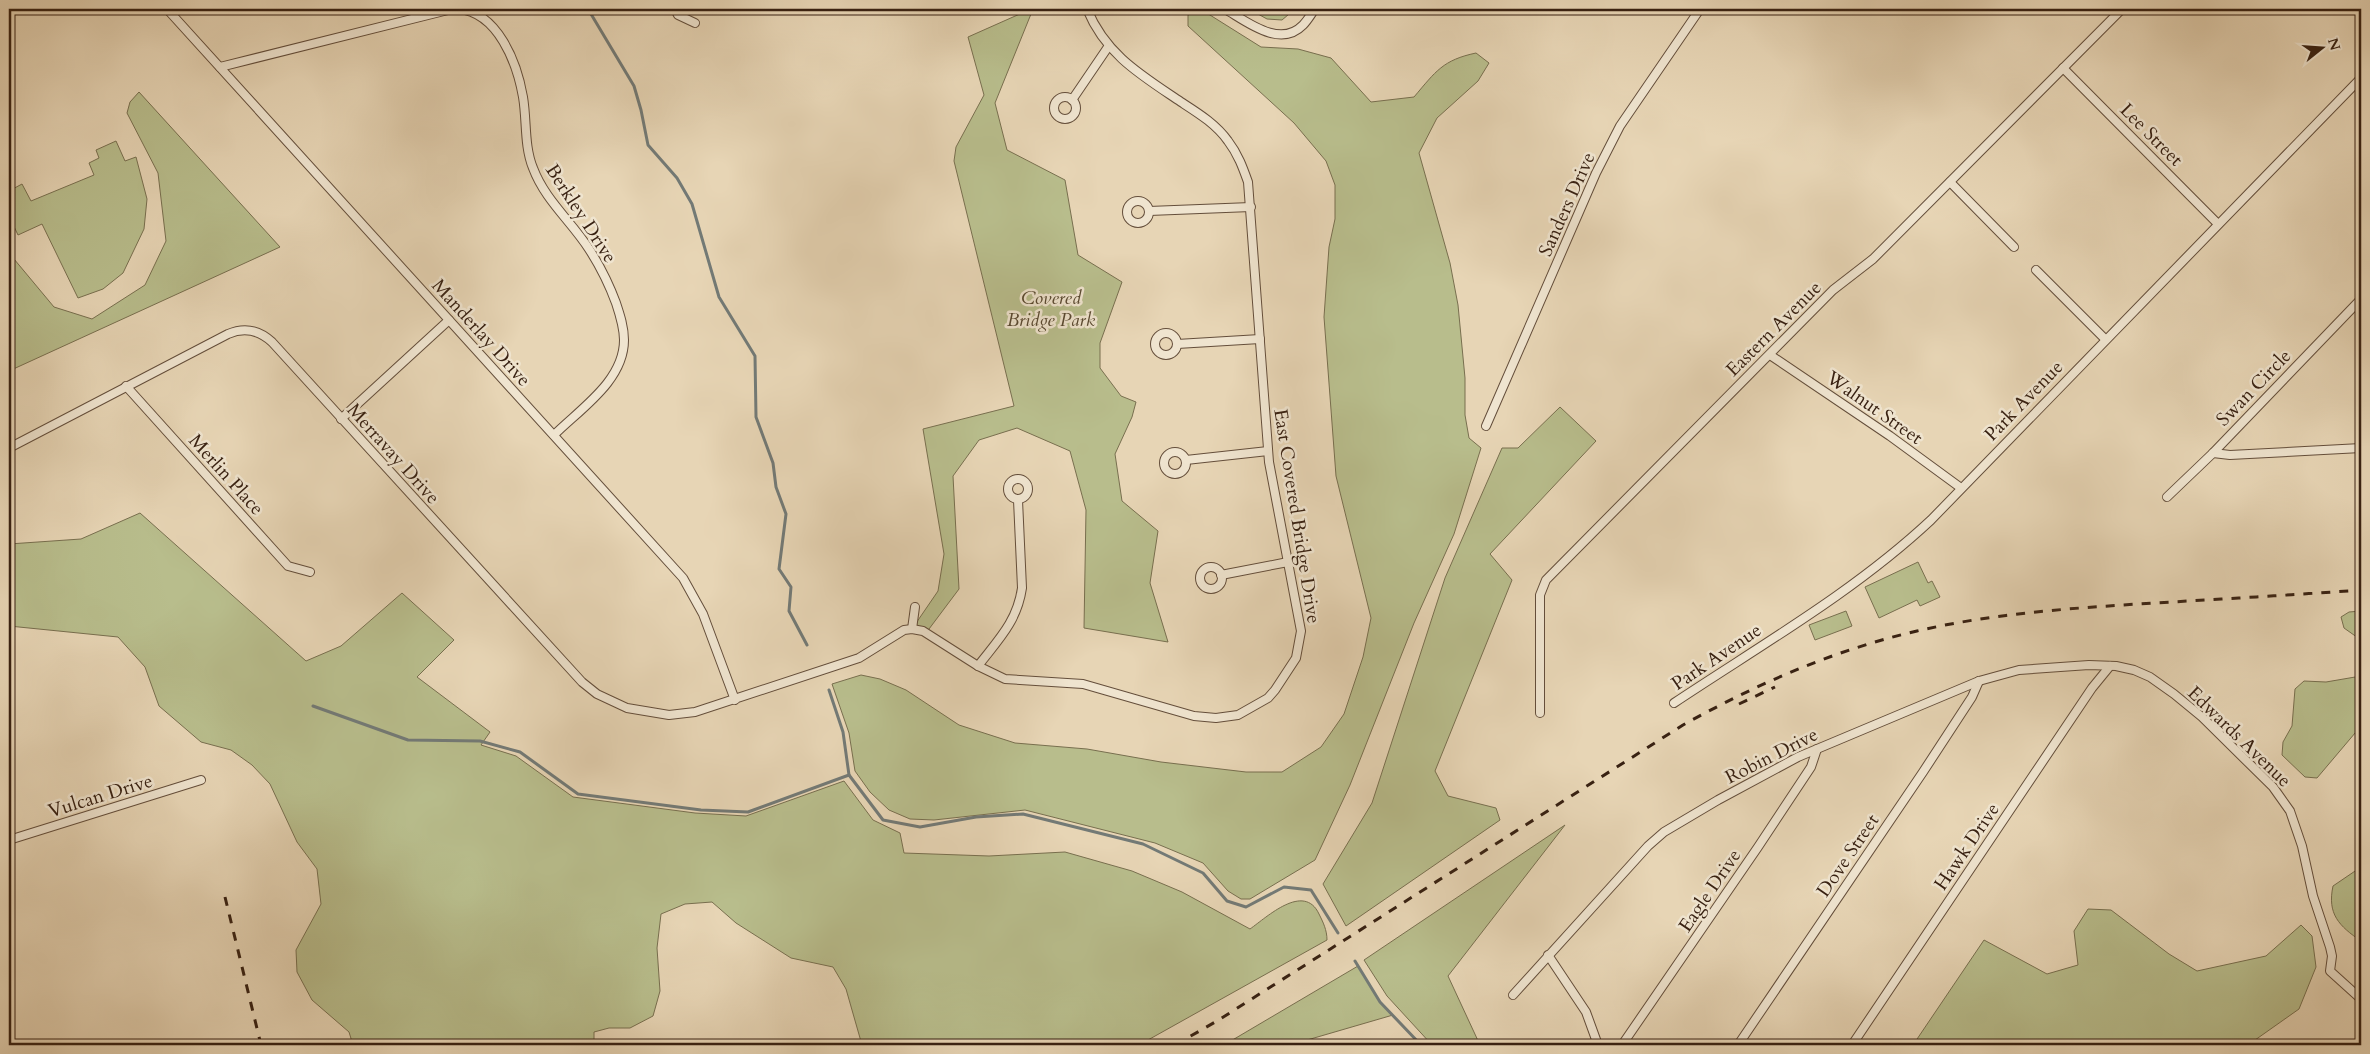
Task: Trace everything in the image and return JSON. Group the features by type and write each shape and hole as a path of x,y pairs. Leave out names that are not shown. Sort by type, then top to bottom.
{"street":[{"name":"Manderlay Drive","path":"167,9 683,578 703,614 735,700"},
{"path":"220,67 424,12 452,9"},
{"name":"Berkley Drive","path":"458,9 475,12 490,22 510,57 522,93 527,146 533,169 547,196 589,249 605,277 624,329 623,351 612,378 554,435"},
{"path":"675,9 678,15 695,23"},
{"name":"East Covered Bridge Drive","path":"912,629 934,637 978,666 1005,679 1083,684 1194,716 1216,718 1238,715 1268,698 1289,673 1296,658 1300,642 1300,624 1268,451 1248,182 1240,161 1228,140 1214,125 1127,64 1108,47 1100,36 1087,9"},
{"path":"1225,9 1267,33 1276,35 1303,26 1315,9"},
{"name":"Sanders Drive","path":"1486,426 1596,173 1620,126 1700,9"},
{"name":"Eastern Avenue","path":"1540,713 1540,595 1546,580 1833,290 1873,259 2122,9"},
{"path":"1072,100 1108,47"},
{"name":"Lee Street","path":"2063,68 2218,224"},
{"name":"Park Avenue","path":"1674,703 1837,595 1896,552 1931,520 2361,78"},
{"path":"1950,182 2014,247"},
{"path":"1149,211 1251,207"},
{"path":"2036,270 2106,339"},
{"name":"Swan Circle","path":"2167,497 2213,453 2361,299"},
{"path":"341,419 449,320"},
{"name":"Merravay Drive","path":"9,448 228,334 244,330 259,333 268,339 551,650 582,682 597,694 627,708 669,715 701,711 735,700"},
{"path":"1177,344 1260,339"},
{"name":"Walnut Street","path":"1770,355 1890,436 1961,488"},
{"name":"Merlin Place","path":"126,386 288,566 310,572"},
{"path":"2213,453 2230,455 2361,448"},
{"path":"1186,460 1268,451"},
{"path":"978,666 1016,614 1020,602 1022,588 1018,500"},
{"path":"1221,575 1288,562"},
{"path":"735,700 860,658 904,630 912,629 914,607"},
{"name":"Robin Drive","path":"1513,995 1624,871 1664,832 1718,800 1817,749 1979,681 2019,670 2089,665 2110,666"},
{"name":"Edwards Avenue","path":"2110,666 2134,670 2157,681 2202,718 2273,787 2296,821 2313,896 2330,947 2332,956 2330,971 2361,999"},
{"name":"Hawk Drive","path":"1852,1045 2092,688 2110,666"},
{"name":"Dove Street","path":"1738,1045 1918,780 1972,697 1979,681"},
{"name":"Eagle Drive","path":"1622,1045 1811,767 1817,749"},
{"name":"Vulcan Drive","path":"9,840 201,780"},
{"path":"1548,955 1586,1012 1598,1045"}],"green space":[{"name":"Covered Bridge Park","path":"1031,9 1045,9 1031,14 995,103 1007,150 1065,180 1078,255 1122,282 1100,343 1100,368 1121,396 1136,402 1132,417 1115,454 1122,501 1158,531 1150,583 1168,642 1084,628 1086,510 1070,451 1017,428 979,440 953,476 959,589 926,633 912,629 938,591 944,554 923,429 1014,406 954,161 956,147 984,95 968,37"},
{"path":"1249,9 1295,9 1282,20 1267,19"},
{"path":"1202,10 1261,47 1298,49 1331,58 1371,102 1414,97 1435,73 1455,59 1476,53 1489,63 1478,81 1437,118 1419,153 1450,263 1458,305 1465,378 1465,415 1469,438 1481,448 1454,534 1414,623 1350,785 1315,860 1250,899 1241,899 1228,891 1203,863 1155,843 1025,810 934,820 910,819 889,810 870,792 855,771 849,733 832,684 861,675 880,679 906,690 959,725 1015,743 1087,749 1161,762 1246,772 1282,772 1321,747 1344,714 1363,657 1371,618 1336,476 1324,317 1329,247 1335,219 1335,185 1326,161 1294,123 1188,26 1188,15"},
{"path":"139,92 280,247 9,371 9,253 54,307 92,319 145,285 166,241 158,173 127,113 130,102"},
{"path":"116,141 125,161 136,157 147,199 144,229 123,273 103,289 78,298 42,224 18,235 9,216 9,191 22,184 31,201 94,175 89,163 99,158 96,150"},
{"path":"1560,407 1596,441 1490,554 1512,580 1435,771 1448,796 1496,808 1500,820 1346,926 1323,884 1372,803 1445,578 1502,448 1518,448"},
{"path":"140,513 306,661 341,646 402,593 454,640 417,677 490,732 481,745 516,756 573,797 695,813 746,816 844,781 873,820 900,833 904,853 989,856 1065,852 1132,871 1182,892 1250,929 1285,905 1304,901 1312,905 1319,914 1326,929 1327,940 1139,1045 862,1045 846,989 833,967 791,958 736,923 712,902 685,904 661,914 657,948 660,991 653,1016 630,1028 609,1028 594,1032 594,1045 353,1045 349,1032 312,1000 297,972 296,950 321,904 317,869 297,842 270,784 252,765 231,750 201,742 159,706 145,667 118,637 9,626 9,544 81,539"},
{"path":"1918,562 1928,583 1932,581 1940,597 1920,606 1917,600 1879,618 1865,587"},
{"path":"1846,611 1852,626 1815,640 1809,625"},
{"path":"2361,611 2361,640 2344,628 2341,617 2349,612"},
{"path":"2361,676 2361,726 2317,778 2305,777 2282,755 2283,742 2292,726 2295,689 2304,681 2326,682"},
{"path":"1565,825 1448,976 1480,1045 1432,1045 1387,996 1364,960"},
{"path":"2361,867 2361,941 2346,930 2336,918 2333,912 2332,896 2333,886"},
{"path":"2088,909 2111,910 2169,954 2197,971 2266,956 2301,925 2312,936 2316,967 2299,1009 2248,1045 1913,1045 1984,940 2047,974 2078,965 2074,931"},
{"path":"1358,966 1380,1002 1393,1015 1290,1045 1224,1045"}],"waterway":[{"path":"588,9 634,86 648,145 677,178 692,204 719,297 755,356 756,417 773,463 776,487 786,514 779,569 791,587 789,611 807,645"},
{"path":"829,690 843,732 849,775"},
{"path":"313,706 408,740 480,741 520,752 578,794 701,810 748,812 849,775 883,820 920,827 976,817 1023,814 1143,844 1203,873 1227,901 1246,907 1284,887 1311,890 1338,933"},
{"path":"1355,961 1380,1002 1421,1045"}],"railway":[{"path":"1175,1045 1217,1021 1683,725 1768,682 1826,658 1917,631 2035,612 2361,590"},
{"path":"1739,704 1775,687"},
{"path":"225,897 261,1045"}]}
